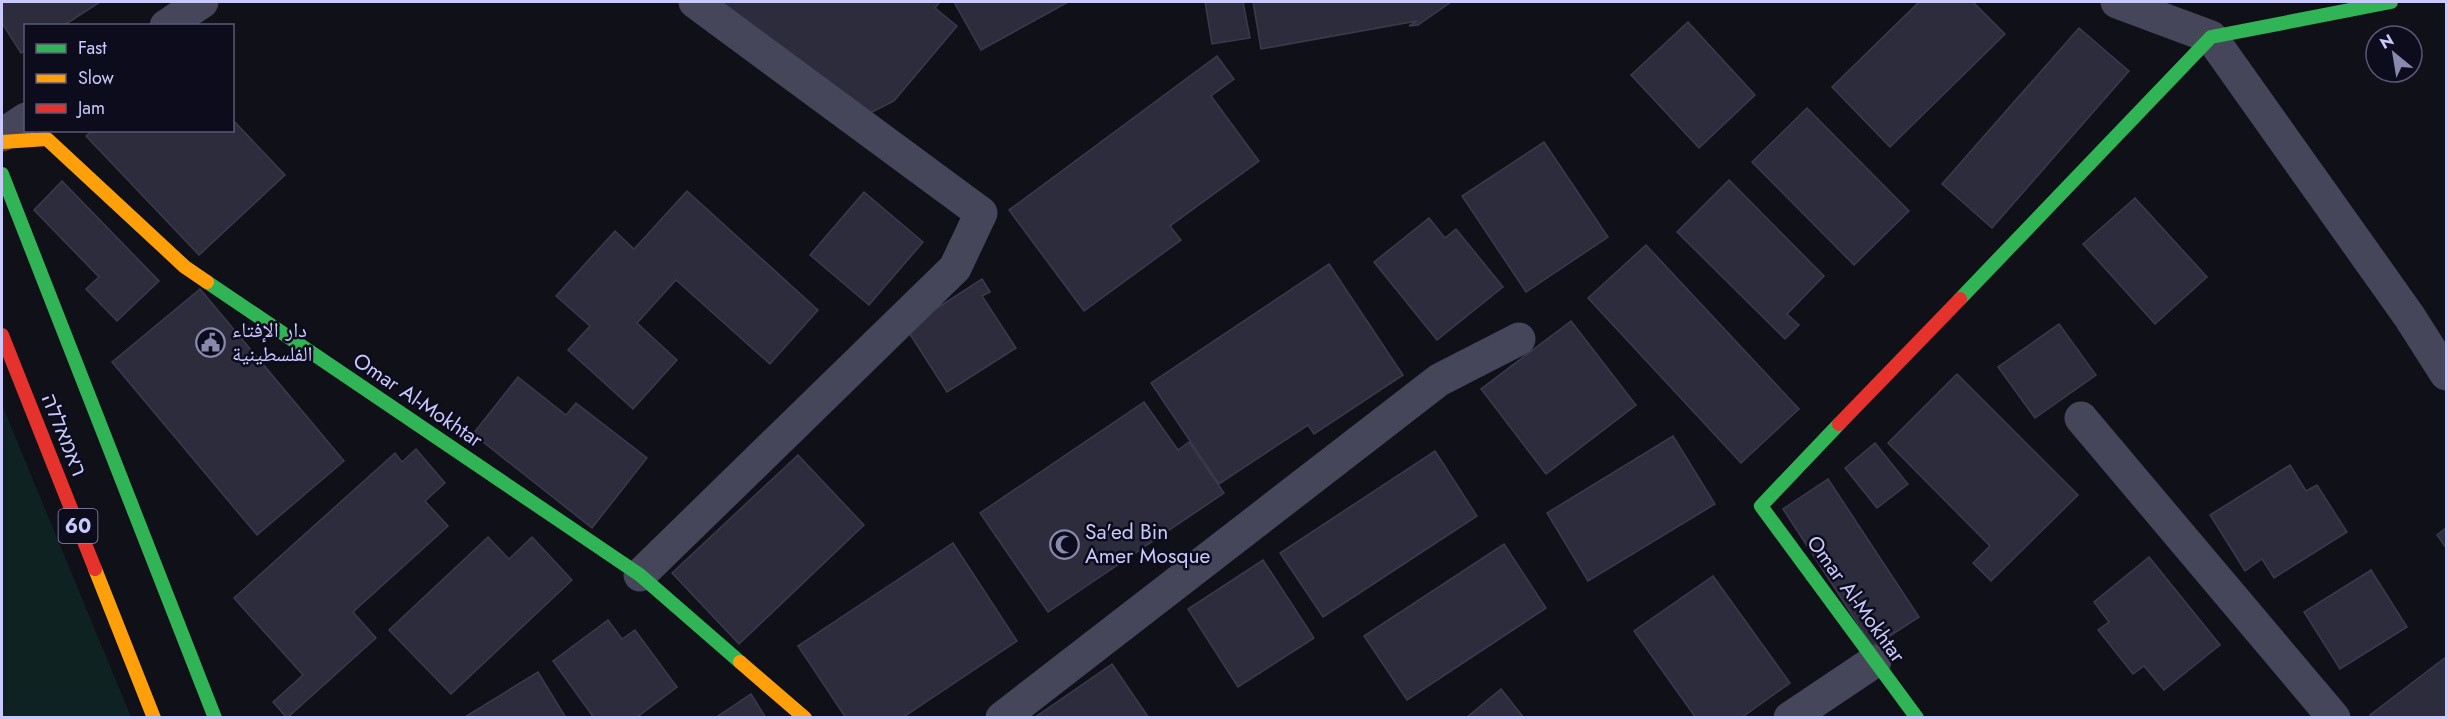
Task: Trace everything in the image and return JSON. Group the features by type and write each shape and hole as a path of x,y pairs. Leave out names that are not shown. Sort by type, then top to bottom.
{"main road":[{"path":"2211,37 2391,2"},
{"name":"Omar Al-Mokhtar","path":"1917,717 1761,506 2211,37"},
{"name":"Omar Al-Mokhtar","path":"2,142 47,139 185,267 640,576 805,717"},
{"path":"2,174 215,717"},
{"name":"ראמאללה","path":"2,335 154,717"}],"street":[{"path":"169,24 202,2"},
{"path":"640,576 955,268 981,213 695,2"},
{"path":"2117,2 2211,37 2409,316 2446,374"},
{"path":"2,135 24,120"},
{"path":"1002,717 1439,380 1519,339"},
{"path":"2081,418 2334,717"},
{"path":"1790,717 1875,661"}],"green space":[{"path":"2,405 131,717 2,717"}],"building":[{"path":"2,2 100,2 66,24 24,24 24,51 21,53 2,23"},
{"path":"722,2 940,2 935,8 957,26 894,101 866,115 790,58"},
{"path":"954,2 1068,2 981,50"},
{"path":"1205,2 1243,2 1250,38 1212,44"},
{"path":"1253,2 1451,2 1418,25 1409,26 1417,21 1261,49"},
{"path":"1919,2 1973,2 2005,34 1890,147 1832,87"},
{"path":"1688,22 1755,95 1699,148 1631,75"},
{"path":"2079,28 2129,71 1992,228 1942,184"},
{"path":"1217,56 1234,79 1211,96 1259,161 1170,226 1181,240 1084,311 1009,210"},
{"path":"1807,108 1909,211 1854,265 1752,162"},
{"path":"234,121 285,175 199,255 86,136 91,132 234,132"},
{"path":"1544,142 1608,237 1526,292 1462,196"},
{"path":"1729,180 1824,276 1787,314 1799,325 1785,339 1677,232"},
{"path":"62,181 159,281 117,321 86,289 99,277 34,210"},
{"path":"687,191 818,310 770,364 676,280 637,323 677,360 633,409 568,350 590,326 556,296 615,231 634,249"},
{"path":"864,192 923,242 869,305 810,255"},
{"path":"2135,198 2207,277 2155,324 2083,244"},
{"path":"1429,218 1445,238 1456,229 1503,287 1437,340 1374,262"},
{"path":"1646,245 1799,409 1741,463 1588,298"},
{"path":"1329,264 1403,375 1314,434 1308,425 1219,484 1151,383"},
{"path":"982,279 990,292 982,296 1016,348 947,392 906,328"},
{"path":"200,289 344,461 257,535 112,362"},
{"path":"1571,321 1636,405 1546,474 1481,389"},
{"path":"2059,324 2096,375 2035,418 1998,367"},
{"path":"1957,374 2078,495 1991,581 1973,563 1990,546 1888,443"},
{"path":"518,377 566,415 576,403 647,458 592,528 473,434"},
{"path":"1144,402 1178,450 1189,442 1224,493 1048,612 980,513"},
{"path":"1673,436 1715,504 1588,581 1547,513"},
{"path":"1875,443 1908,484 1877,508 1845,468"},
{"path":"416,449 445,483 425,501 448,526 353,612 376,638 287,718 273,702 303,675 234,598 395,453 402,462"},
{"path":"1435,451 1477,516 1323,617 1280,553"},
{"path":"798,455 864,525 739,644 672,573"},
{"path":"2290,465 2306,491 2317,485 2347,532 2274,578 2262,559 2245,571 2210,515"},
{"path":"1828,479 1919,617 1873,647 1783,509"},
{"path":"2446,528 2446,548 2437,535"},
{"path":"488,537 509,559 532,537 572,580 451,694 389,630"},
{"path":"953,543 1017,641 902,718 846,718 798,646"},
{"path":"1504,544 1546,608 1407,700 1364,636"},
{"path":"2149,557 2220,645 2164,690 2144,666 2133,674 2098,630 2109,622 2094,602"},
{"path":"1263,560 1314,638 1238,687 1188,609"},
{"path":"2371,570 2407,627 2340,669 2304,612"},
{"path":"1713,576 1790,683 1741,718 1696,718 1634,631"},
{"path":"608,620 622,639 635,630 677,687 636,718 594,718 553,661"},
{"path":"2446,657 2446,718 2371,718 2370,715"},
{"path":"1112,664 1149,718 1034,718"},
{"path":"538,672 566,718 465,718 465,717"},
{"path":"1501,689 1524,718 1466,718"},
{"path":"751,694 766,718 715,718"}],"traffic: fast":[{"path":"1960,299 2211,37 2391,2"},
{"path":"2,174 215,718"},
{"path":"207,282 640,575 740,662"},
{"path":"1839,424 1761,506 1917,718"}],"traffic: slow":[{"path":"2,142 47,139 185,267 207,282"},
{"path":"95,569 154,718"},
{"path":"740,662 805,718"}],"traffic: jam":[{"path":"1839,424 1960,299"},
{"path":"2,335 95,569"}],"place":[{"name":"دار الإفتاء الفلسطينية","path":"211,342"},
{"name":"Sa'ed Bin Amer Mosque","path":"1064,544"}]}
